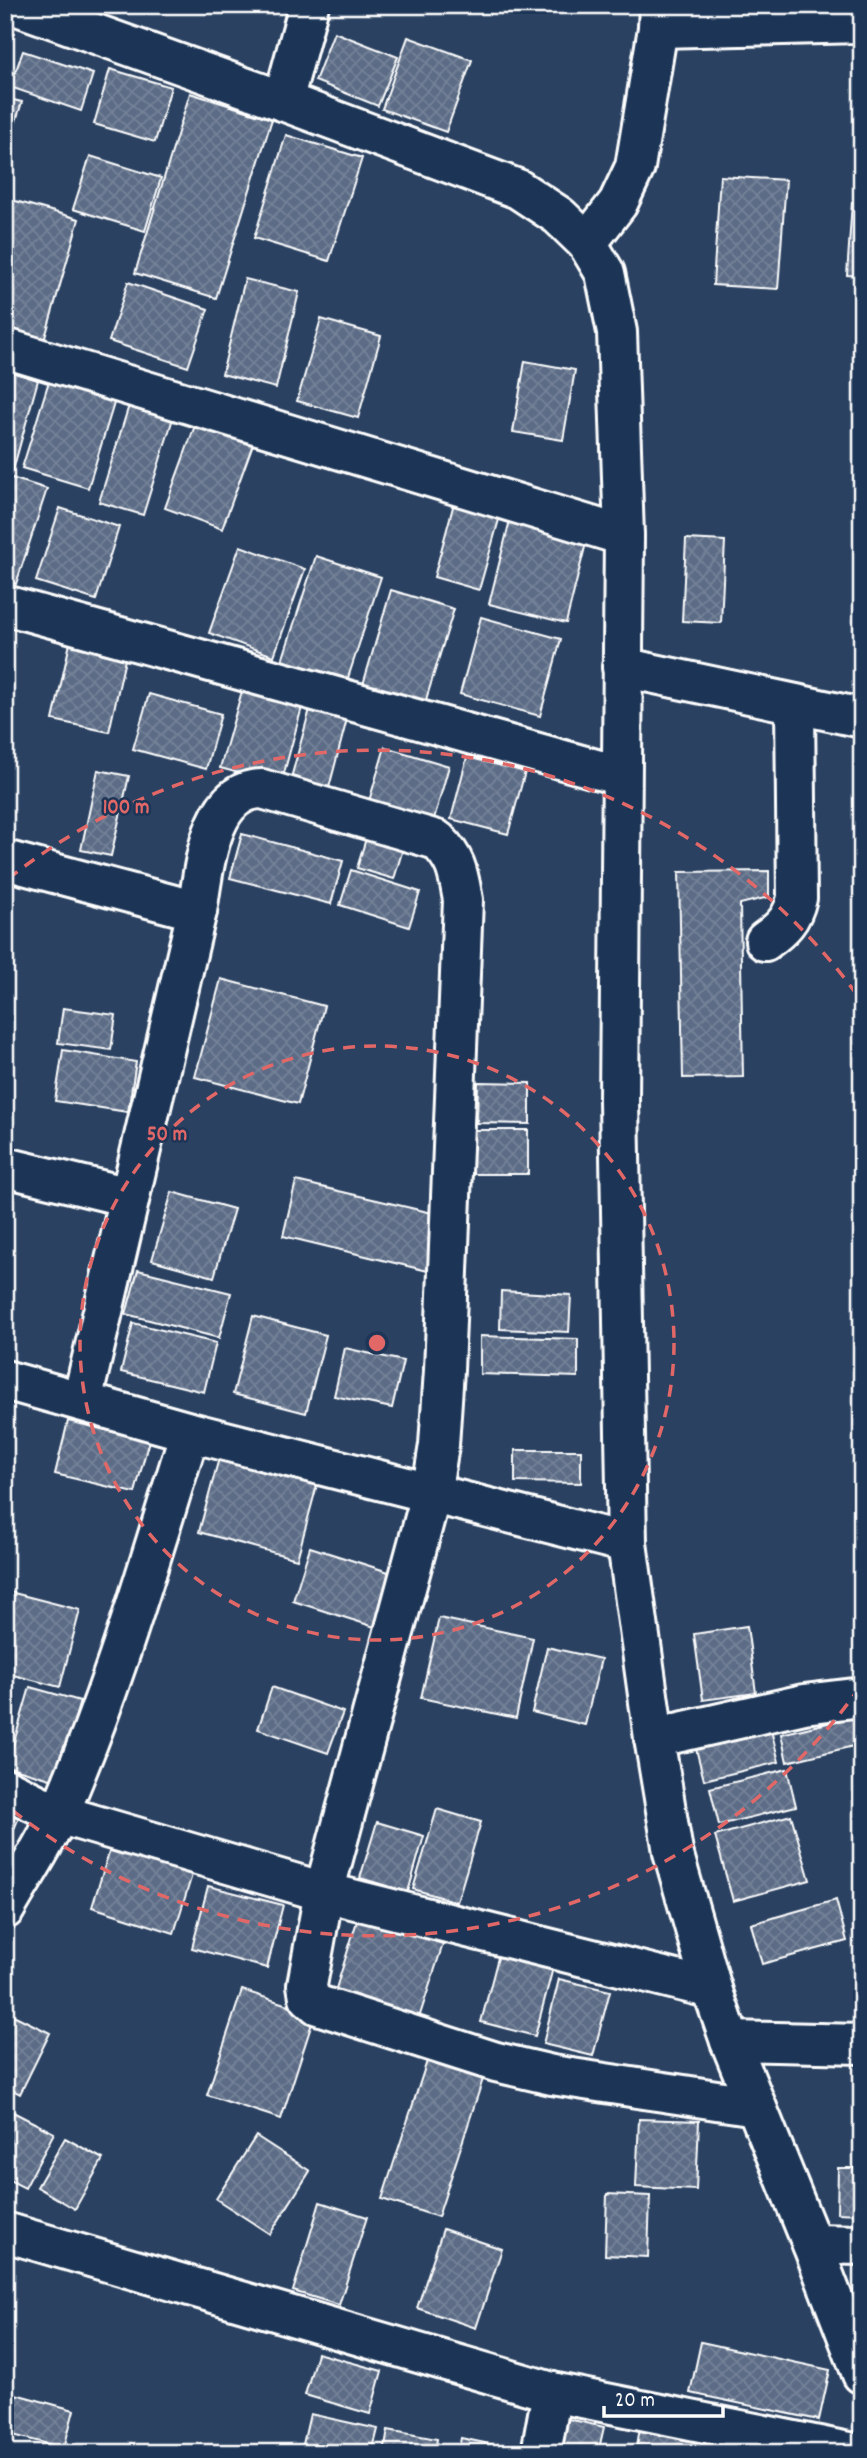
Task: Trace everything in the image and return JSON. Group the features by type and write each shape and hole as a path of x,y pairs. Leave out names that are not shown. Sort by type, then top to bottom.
{"street":[{"path":"15,5 283,100 518,189 559,216 587,243 605,273 617,332 624,536 619,1100 627,1544 673,1852 712,1989 730,2041 862,2374"},
{"path":"283,100 309,5"},
{"path":"587,243 618,203 635,167 658,17 862,23"},
{"path":"5,348 624,536"},
{"path":"5,605 621,776"},
{"path":"622,667 862,718"},
{"path":"765,941 781,929 793,914 797,898 795,705"},
{"path":"82,1401 197,911 207,853 219,818 233,797 248,789 262,789 437,840 450,853 458,872 463,900 439,1445 431,1495 324,1892 307,1985 309,1997 318,2005 496,2062 552,2076 756,2106"},
{"path":"5,860 197,911"},
{"path":"6,1168 129,1197"},
{"path":"5,1380 190,1432 627,1544"},
{"path":"5,1909 58,1814 95,1727 190,1432"},
{"path":"654,1738 804,1704 862,1699"},
{"path":"5,1788 58,1814 324,1892 712,1989"},
{"path":"730,2041 862,2044"},
{"path":"5,2232 552,2392 854,2453"},
{"path":"812,2244 862,2245"},
{"path":"541,2453 552,2392"}],"building":[{"path":"334,32 398,57 378,106 315,81"},
{"path":"408,37 472,60 446,132 382,109"},
{"path":"23,51 93,74 81,111 10,87"},
{"path":"110,69 171,87 155,142 94,124"},
{"path":"190,93 272,119 216,298 135,273"},
{"path":"5,98 22,102 5,155"},
{"path":"286,135 362,158 329,261 254,238"},
{"path":"90,156 161,178 145,231 73,209"},
{"path":"720,176 786,180 778,289 713,285"},
{"path":"5,198 79,219 42,348 5,338"},
{"path":"852,202 862,202 862,276 847,275"},
{"path":"245,279 299,292 276,388 222,374"},
{"path":"128,282 208,309 188,367 109,341"},
{"path":"321,319 381,336 358,418 297,401"},
{"path":"525,361 575,370 563,440 513,432"},
{"path":"5,370 38,380 13,470 5,468"},
{"path":"49,381 115,400 88,488 22,468"},
{"path":"130,402 174,415 143,515 99,502"},
{"path":"197,420 254,441 222,529 165,508"},
{"path":"5,476 47,489 16,584 5,580"},
{"path":"454,503 500,516 479,590 434,577"},
{"path":"60,508 119,527 96,600 36,581"},
{"path":"511,516 588,535 566,623 489,604"},
{"path":"686,539 725,541 721,623 682,621"},
{"path":"240,546 305,569 274,656 209,633"},
{"path":"316,556 381,577 346,684 281,664"},
{"path":"391,590 454,609 424,706 362,688"},
{"path":"481,617 561,639 540,716 460,694"},
{"path":"70,643 126,655 109,732 53,720"},
{"path":"242,691 302,707 281,784 220,768"},
{"path":"149,694 221,714 206,769 133,749"},
{"path":"310,709 347,719 326,799 288,789"},
{"path":"385,747 449,766 432,826 367,808"},
{"path":"467,757 525,772 508,834 451,819"},
{"path":"98,770 129,776 111,856 81,850"},
{"path":"368,832 405,842 394,879 357,868"},
{"path":"242,834 343,861 331,904 230,878"},
{"path":"351,870 420,892 409,927 340,905"},
{"path":"769,871 769,897 740,904 743,1077 683,1078 679,872"},
{"path":"221,979 324,1006 298,1104 195,1077"},
{"path":"63,1008 116,1015 111,1050 58,1043"},
{"path":"63,1050 136,1062 128,1112 55,1101"},
{"path":"478,1082 530,1083 530,1124 477,1123"},
{"path":"466,1130 528,1130 528,1174 465,1174"},
{"path":"296,1181 445,1216 432,1272 283,1236"},
{"path":"172,1192 234,1209 214,1277 152,1260"},
{"path":"138,1270 231,1293 219,1338 126,1314"},
{"path":"501,1291 571,1295 569,1332 500,1329"},
{"path":"253,1316 326,1335 306,1413 233,1394"},
{"path":"133,1323 216,1343 204,1392 121,1372"},
{"path":"480,1336 578,1339 578,1377 480,1374"},
{"path":"345,1348 403,1361 392,1408 334,1396"},
{"path":"68,1421 149,1440 135,1493 55,1474"},
{"path":"515,1450 581,1450 581,1483 515,1482"},
{"path":"219,1458 317,1485 297,1559 199,1532"},
{"path":"310,1547 401,1576 384,1630 293,1601"},
{"path":"6,1591 80,1610 60,1687 5,1673"},
{"path":"439,1618 533,1638 516,1718 421,1698"},
{"path":"747,1626 756,1693 703,1700 694,1634"},
{"path":"547,1647 601,1659 585,1725 532,1712"},
{"path":"30,1687 80,1701 57,1781 7,1766"},
{"path":"272,1687 343,1712 328,1753 258,1729"},
{"path":"862,1715 862,1744 787,1762 781,1734"},
{"path":"768,1718 779,1762 704,1780 693,1737"},
{"path":"787,1769 796,1806 719,1825 710,1788"},
{"path":"437,1809 481,1822 457,1902 413,1889"},
{"path":"5,1810 20,1815 5,1850"},
{"path":"791,1815 810,1880 733,1901 715,1836"},
{"path":"377,1822 424,1836 408,1892 360,1878"},
{"path":"110,1849 192,1875 174,1933 92,1907"},
{"path":"208,1886 283,1905 267,1968 192,1948"},
{"path":"836,1900 847,1941 762,1964 751,1924"},
{"path":"358,1918 443,1944 418,2021 334,1995"},
{"path":"500,1950 554,1964 535,2036 481,2022"},
{"path":"559,1979 610,1991 593,2056 543,2044"},
{"path":"242,1990 315,2014 281,2119 207,2095"},
{"path":"5,2011 50,2033 20,2094 5,2086"},
{"path":"427,2061 483,2079 438,2217 382,2199"},
{"path":"859,2072 862,2072 862,2132 858,2132"},
{"path":"13,2112 54,2133 25,2188 5,2178 5,2127"},
{"path":"639,2119 699,2121 696,2190 636,2187"},
{"path":"256,2136 310,2171 270,2234 216,2199"},
{"path":"65,2138 103,2159 75,2209 37,2187"},
{"path":"838,2168 862,2168 862,2214 837,2213"},
{"path":"607,2194 650,2196 648,2257 605,2255"},
{"path":"320,2202 367,2217 339,2305 293,2291"},
{"path":"443,2229 502,2249 476,2328 417,2308"},
{"path":"701,2342 830,2370 819,2420 690,2393"},
{"path":"317,2353 382,2371 370,2414 305,2395"},
{"path":"8,2392 74,2410 64,2448 5,2433 5,2402"},
{"path":"310,2414 378,2429 372,2453 301,2453"},
{"path":"568,2419 604,2427 598,2453 561,2453"},
{"path":"641,2420 702,2430 698,2453 636,2453"},
{"path":"388,2430 437,2439 435,2453 384,2453"},
{"path":"461,2438 528,2452 528,2453 458,2453"}]}
